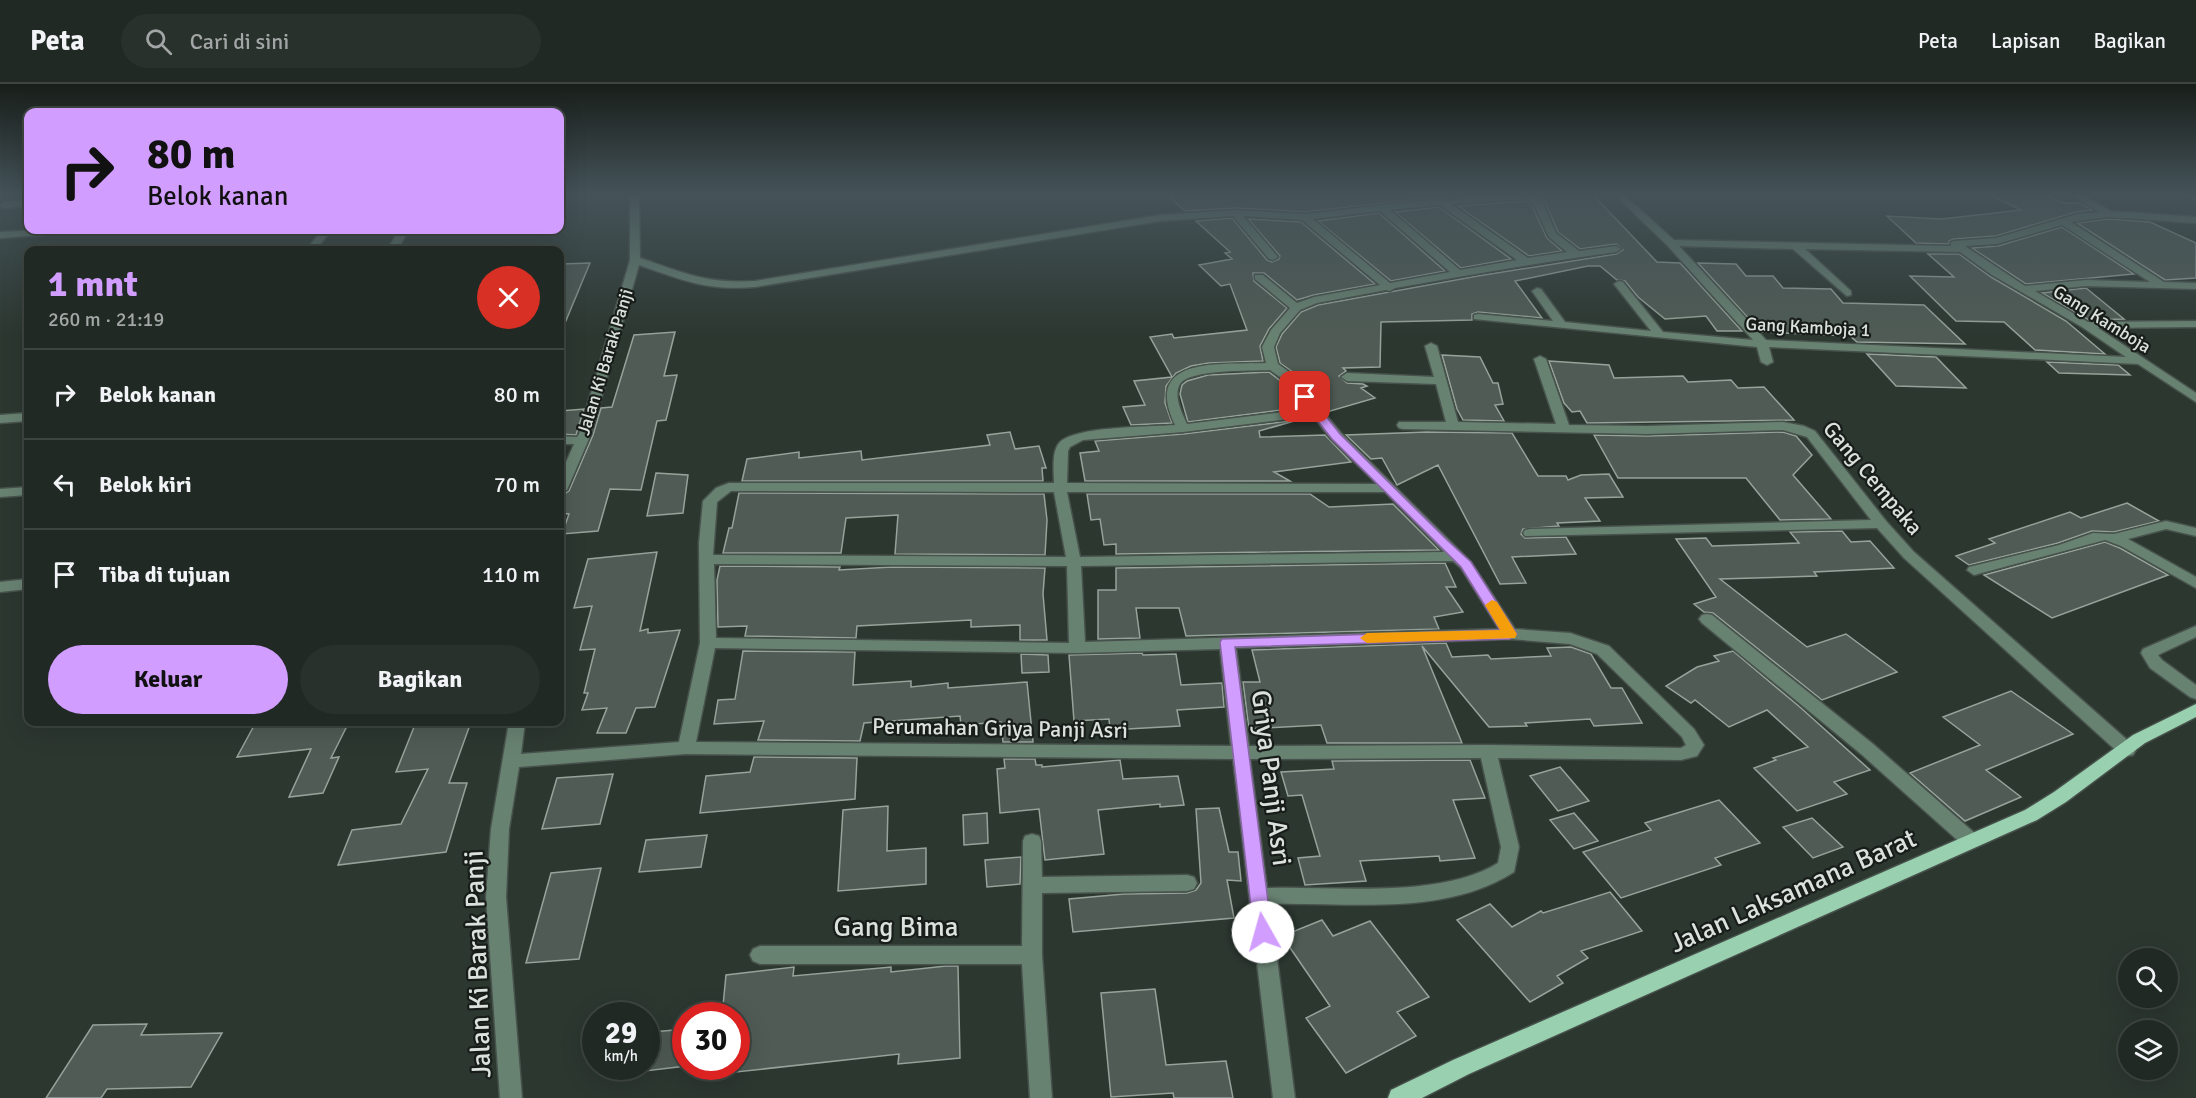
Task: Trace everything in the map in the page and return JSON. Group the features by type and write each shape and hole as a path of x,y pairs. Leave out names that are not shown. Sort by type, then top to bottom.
{"main road":[{"name":"Jalan Laksamana Barat","path":"1399,1098 1461,1067 2031,815 2127,750 2139,739 2196,710"}],"street":[{"name":"Jalan Ki Barak Panji","path":"564,481 582,441 620,318 635,260 635,242"},
{"path":"635,260 702,283 728,286 755,284 1011,242"},
{"path":"1260,242 1273,257"},
{"path":"1335,242 1390,288"},
{"path":"1422,242 1460,275"},
{"path":"1499,242 1526,261"},
{"path":"1559,242 1575,253"},
{"path":"1961,249 1955,244 1979,242"},
{"path":"2096,242 2162,285"},
{"path":"1671,243 1961,249"},
{"path":"1671,243 1762,343 1767,362"},
{"path":"1796,246 1847,294"},
{"path":"1510,634 1466,564 1336,436 1288,377 1273,366 1268,347 1275,332 1296,308 1314,300 1390,288 1526,261 1616,249"},
{"name":"Gang Kamboja","path":"1961,249 2023,289 2086,325 2196,398"},
{"path":"1259,277 1296,308"},
{"path":"2023,289 2086,283 2196,286"},
{"path":"1619,284 1660,335"},
{"path":"1537,291 1561,325"},
{"name":"Gang Kamboja 1","path":"1478,317 1762,343 2138,361"},
{"path":"2086,325 2196,324"},
{"path":"1431,346 1453,426"},
{"path":"1540,359 1564,429"},
{"path":"1183,428 1173,408 1172,391 1175,381 1183,375 1202,370 1273,366"},
{"path":"1347,377 1440,381"},
{"path":"2180,386 2196,386"},
{"path":"1077,648 1074,562 1060,488 1062,451 1072,439 1080,436 1183,428 1318,412"},
{"path":"0,419 24,417"},
{"name":"Gang Cempaka","path":"1402,425 1647,430 1783,426 1800,429 1811,434 1881,524 1909,555 2127,750"},
{"path":"564,440 582,441"},
{"path":"686,748 708,643 706,543 710,501 721,490 729,488 1389,488"},
{"path":"0,493 24,491"},
{"path":"1530,533 1881,524"},
{"path":"1974,570 2064,548 2093,537 2115,538 2166,525 2196,531"},
{"path":"2115,538 2196,583"},
{"path":"708,560 1074,562 1457,556"},
{"path":"0,587 24,584"},
{"path":"1707,619 1867,749 1971,841"},
{"path":"2196,631 2149,653 2156,664 2196,693"},
{"path":"708,643 1077,648 1510,634"},
{"name":"Perumahan Griya Panji Asri","path":"512,761 686,748 1241,753 1488,751 1681,754 1692,752 1695,745 1688,732 1596,646 1572,639 1510,634"},
{"name":"Griya Panji Asri","path":"1227,642 1284,1098"},
{"name":"Jalan Ki Barak Panji","path":"511,1098 496,897 500,829 516,726"},
{"path":"1258,896 1416,894 1455,890 1494,878 1507,867 1510,847 1488,751"},
{"path":"1032,841 1032,955 1041,1098"},
{"path":"1032,885 1187,883"},
{"name":"Gang Bima","path":"760,955 1032,955"}],"building":[{"path":"1219,242 1252,242 1267,260 1272,262 1280,256 1268,242 1325,242 1375,284 1297,300 1264,273 1253,273 1254,281 1287,308 1269,329 1260,346 1263,361 1209,363 1191,366 1176,373 1166,386 1165,403 1172,423 1131,425 1123,407 1145,405 1134,381 1172,377 1150,337 1172,334 1174,338 1247,330 1230,284 1221,286 1199,265 1232,259 1225,253 1230,252"},
{"path":"1344,242 1412,242 1445,271 1391,281"},
{"path":"1431,242 1488,242 1511,259 1461,268"},
{"path":"1510,242 1552,242 1562,251 1529,256"},
{"path":"1571,242 1638,242 1657,262 1680,263 1742,331 1717,331 1706,316 1665,319 1638,297 1625,281 1617,280 1600,266 1588,266 1515,281 1542,318 1478,312 1472,314 1472,320 1381,322 1380,367 1343,368 1346,371 1339,376 1347,383 1367,386 1361,388 1375,398 1327,412 1294,373 1280,363 1276,347 1282,334 1301,312 1318,305 1616,254 1623,250 1616,244 1580,249"},
{"path":"1949,242 1949,244 1916,243"},
{"path":"2010,242 2085,242 2134,274 2026,284 1972,248 1998,246"},
{"path":"2107,242 2196,243 2196,278 2165,280"},
{"path":"1928,254 1959,254 1991,277 2066,321 2105,354 2035,350 2004,322 1956,321 1910,276 1954,277"},
{"path":"590,263 564,325 564,264"},
{"path":"1698,263 1736,264 1746,276 1773,276 1783,288 1831,289 1843,303 1924,305 1965,344 1857,342 1850,336 1761,332"},
{"path":"2086,288 2124,319 2089,320 2042,293"},
{"path":"675,332 664,376 677,375 666,420 657,421 641,490 610,489 598,531 564,534 569,514 564,513 564,494 569,491 593,435 601,408 612,407 634,335"},
{"path":"1867,354 1936,357 1966,388 1896,386"},
{"path":"1442,355 1480,357 1493,383 1498,383 1503,404 1495,405 1504,421 1463,420 1457,409"},
{"path":"1549,361 1609,365 1614,378 1683,376 1688,382 1731,380 1738,388 1764,387 1794,420 1587,423 1580,411 1572,412 1564,403"},
{"path":"2047,362 2118,365 2130,375 2059,373"},
{"path":"1269,372 1282,382 1304,407 1188,422 1180,394 1182,385 1187,381 1208,375"},
{"path":"584,409 576,435 564,434 564,411"},
{"path":"1298,420 1259,431 1260,437 1325,435 1351,462 1274,472 1290,481 1085,481 1080,453 1099,451 1095,441 1183,434"},
{"path":"1010,432 1015,449 1039,446 1046,468 1042,468 1043,481 742,481 747,459 799,452 799,458 861,451 862,460 990,445 987,435"},
{"path":"1427,432 1512,433 1538,476 1566,476 1568,480 1581,475 1609,474 1623,497 1585,498 1600,521 1557,523 1559,526 1523,529 1521,534 1525,538 1566,537 1576,554 1512,557 1526,583 1500,584 1438,465 1397,485 1382,458 1371,459 1346,435"},
{"path":"1783,432 1796,436 1812,455 1793,475 1831,519 1780,520 1746,478 1618,478 1594,435 1647,436"},
{"path":"656,473 688,475 683,513 647,516"},
{"path":"739,493 1044,494 1047,520 1045,555 895,554 898,515 846,518 841,553 723,553 729,528 732,528"},
{"path":"1087,494 1310,494 1329,507 1393,504 1439,550 1116,554 1116,544 1104,545 1100,519 1091,520"},
{"path":"2127,503 2159,521 2114,532 2092,531 2058,543 1969,565 1956,556 1995,543 1989,539 2070,512 2081,518"},
{"path":"1842,531 1851,542 1870,541 1894,568 1814,572 1817,576 1720,579 1807,647 1846,634 1897,672 1822,700 1713,613 1704,612 1694,604 1716,597 1676,539 1706,538 1712,546 1799,543 1790,532"},
{"path":"2105,542 2168,575 2052,618 1984,575"},
{"path":"657,552 640,631 648,629 648,633 680,630 655,707 636,708 626,733 597,733 607,708 582,710 588,693 584,693 595,649 580,650 592,606 574,608 588,559"},
{"path":"1445,563 1456,587 1446,587 1463,612 1434,617 1439,629 1186,636 1179,608 1136,608 1140,638 1098,639 1098,590 1116,590 1116,568"},
{"path":"720,566 840,567 839,570 892,567 1045,568 1043,594 1047,640 1020,640 1020,625 971,627 971,620 857,626 856,638 745,636 747,626 718,627 717,580"},
{"path":"1446,643 1452,657 1488,655 1491,659 1551,656 1547,648 1571,647 1591,654 1611,688 1622,688 1642,723 1594,726 1590,719 1525,723 1527,726 1489,727 1422,646 1462,743 1327,743 1321,725 1249,729 1243,682 1260,682 1252,650"},
{"path":"743,651 855,652 853,685 911,681 911,687 948,683 948,688 1027,682 1033,742 1003,742 1001,722 961,725 960,716 864,723 860,741 758,740 764,721 714,724 718,700 735,699"},
{"path":"1733,651 1870,770 1834,782 1847,794 1797,811 1754,768 1776,760 1773,758 1808,747 1767,710 1729,727 1695,700 1691,703 1666,686 1697,667 1719,661 1714,656"},
{"path":"1142,653 1143,655 1176,654 1181,685 1222,683 1224,707 1177,710 1180,726 1110,730 1109,719 1074,721 1069,655"},
{"path":"1021,654 1048,655 1049,672 1022,673"},
{"path":"2011,691 2073,734 1986,770 2021,797 1965,821 1910,773 1980,745 1943,717"},
{"path":"254,726 347,726 331,758 339,757 323,793 289,797 311,749 237,757"},
{"path":"414,726 470,726 449,783 467,783 446,852 338,865 352,830 401,824 428,769 396,772"},
{"path":"754,757 857,758 855,799 700,813 706,776 750,772"},
{"path":"1004,759 1035,759 1036,765 1042,765 1042,767 1120,760 1123,779 1178,776 1184,805 1160,807 1160,804 1098,810 1104,854 1045,860 1039,809 1000,813 997,769 1005,768"},
{"path":"1470,760 1485,798 1453,800 1475,858 1440,861 1439,856 1360,861 1366,881 1305,885 1298,858 1320,856 1302,795 1288,796 1281,772 1334,769 1332,761"},
{"path":"1560,767 1589,801 1558,811 1530,776"},
{"path":"613,774 600,824 542,829 557,778"},
{"path":"1719,800 1760,843 1715,858 1721,865 1621,898 1583,852 1651,830 1645,823"},
{"path":"888,806 887,851 926,848 926,884 838,891 843,810"},
{"path":"1219,808 1229,852 1238,852 1241,881 1227,880 1234,918 1073,932 1069,899 1124,894 1187,893 1196,890 1201,883 1196,809"},
{"path":"987,813 988,843 964,845 963,815"},
{"path":"1574,813 1598,841 1574,849 1550,820"},
{"path":"1812,818 1843,847 1813,858 1783,827"},
{"path":"707,835 701,867 639,872 646,840"},
{"path":"1021,857 1020,884 987,887 985,860"},
{"path":"601,868 579,959 526,963 551,873"},
{"path":"1610,892 1642,931 1581,951 1588,958 1557,976 1563,983 1530,1002 1457,920 1490,904 1512,927 1541,911 1543,913"},
{"path":"1322,920 1333,936 1370,921 1429,997 1397,1012 1416,1036 1346,1073 1306,1018 1330,1006 1282,936"},
{"path":"958,966 960,1058 898,1064 899,1054 750,1070 750,1002 723,1002 726,975 794,967 793,976 891,967 891,972"},
{"path":"1155,989 1166,1065 1226,1061 1233,1098 1174,1098 1173,1093 1111,1097 1101,993"},
{"path":"147,1024 141,1035 222,1033 191,1087 107,1089 101,1098 46,1098 93,1025"},
{"path":"672,1030 672,1068 660,1069 660,1031"}],"slow traffic":[{"path":"1367,638 1510,634 1492,605"}],"route":[{"path":"1263,932 1227,642 1510,634 1466,564 1442,543 1336,436 1305,397"}]}
